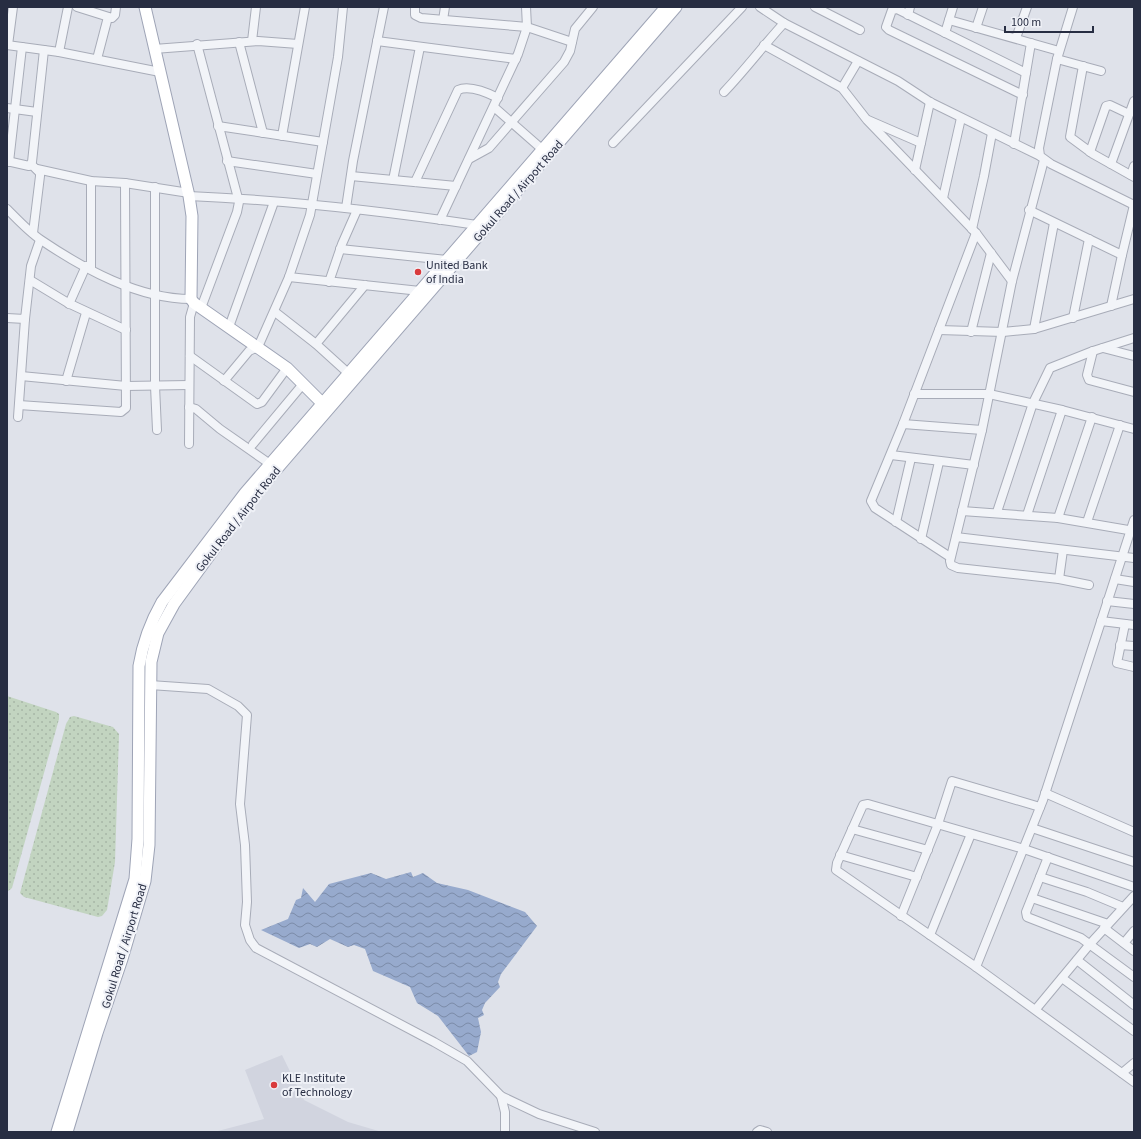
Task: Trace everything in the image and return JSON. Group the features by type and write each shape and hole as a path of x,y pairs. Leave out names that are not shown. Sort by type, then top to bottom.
{"main road":[{"path":"145,7 189,195 192,216 190,294 195,303 287,368 322,403"},
{"path":"58,1132 135,879 138,839 139,666 155,626 162,602 245,493 446,260 481,228 543,150 666,7"},
{"name":"Gokul Road / Airport Road","path":"67,1132 145,881 149,844 150,685 155,626 174,604 249,501 481,228 676,7"}],"street":[{"path":"13,7 8,45 59,52 160,72"},
{"path":"59,52 68,7"},
{"path":"77,7 112,18 115,15 116,7"},
{"path":"252,41 256,7"},
{"path":"282,136 305,7"},
{"path":"224,381 249,351 258,347 275,312 307,226 338,57 343,7"},
{"path":"346,208 384,7"},
{"path":"416,7 415,15 418,17 527,27 572,42"},
{"path":"443,20 445,7"},
{"path":"440,220 516,59 527,27 526,7"},
{"path":"469,159 489,148 513,123 564,62 572,42 575,29 593,7"},
{"path":"613,143 742,7"},
{"path":"760,7 784,23 898,81 930,102 1134,205 1111,306"},
{"path":"815,7 860,30"},
{"path":"944,33 950,20 953,7"},
{"path":"976,28 983,7"},
{"path":"1016,38 1027,7"},
{"path":"1073,7 1058,55 1040,148 1042,158 1029,210 1017,269 1012,280 1003,332 974,465 950,557 952,565 958,568 1058,579 1089,585"},
{"path":"1023,96 887,28 887,24 894,9 909,11 944,33 1026,73"},
{"path":"97,60 108,17"},
{"path":"950,20 1031,43 1082,66 1101,71"},
{"path":"724,92 750,65 764,45 784,23"},
{"path":"154,49 197,44 252,41 298,44"},
{"path":"377,41 516,59"},
{"path":"239,42 263,133"},
{"path":"1014,144 1031,43"},
{"path":"189,444 190,317 237,212 238,198 197,44"},
{"path":"764,45 842,88 867,120 974,231 1012,280"},
{"path":"22,47 11,109 8,162 91,181 155,187 189,195 346,208 440,220 481,228"},
{"path":"393,180 420,47"},
{"path":"33,233 40,176 34,167 37,112 44,50"},
{"path":"842,88 858,61"},
{"path":"1082,66 1070,136 1073,141 1090,152 1132,176 1134,166"},
{"path":"415,182 458,90 463,89 482,92 498,98"},
{"path":"1110,164 1134,101"},
{"path":"915,170 930,102"},
{"path":"1090,152 1106,106 1110,105 1129,114"},
{"path":"494,107 543,150"},
{"path":"11,109 37,112"},
{"path":"943,198 961,118"},
{"path":"867,120 878,123 921,143"},
{"path":"218,126 323,142"},
{"path":"950,557 872,505 871,501 891,455 939,330 974,231 992,133"},
{"path":"228,161 317,174"},
{"path":"351,176 456,186"},
{"path":"69,304 88,268 91,181"},
{"path":"19,405 124,411 127,404 125,183"},
{"path":"155,187 155,386 157,430"},
{"path":"229,327 274,202"},
{"path":"7,209 40,240 88,268 126,286 195,303"},
{"path":"329,282 340,249 357,210"},
{"path":"1029,210 1122,255"},
{"path":"1034,329 1054,223"},
{"path":"1073,318 1088,239"},
{"path":"18,417 30,280 33,258 40,240"},
{"path":"340,249 446,260"},
{"path":"971,332 991,253"},
{"path":"289,277 420,291"},
{"path":"30,280 86,313 126,330"},
{"path":"316,344 365,285"},
{"path":"939,330 1003,332 1034,329 1134,299"},
{"path":"275,312 316,344 348,373"},
{"path":"66,381 86,313"},
{"path":"7,318 26,320"},
{"path":"997,512 1033,403 1050,368 1102,348 1134,338"},
{"path":"1102,348 1134,356"},
{"path":"1094,351 1087,374 1089,380 1134,392"},
{"path":"190,356 255,403 260,403 287,368"},
{"path":"21,376 126,386 190,385"},
{"path":"253,444 303,384"},
{"path":"914,394 989,394 1092,417 1134,429"},
{"path":"189,407 196,409 220,429 270,464"},
{"path":"1027,515 1062,410"},
{"path":"1058,518 1092,417"},
{"path":"903,424 982,430"},
{"path":"1086,522 1120,425"},
{"path":"891,455 939,462 974,465"},
{"path":"896,522 911,458"},
{"path":"921,539 939,462"},
{"path":"962,511 997,512 1058,518 1132,530"},
{"path":"976,967 1045,793 1134,520"},
{"path":"956,538 1134,558"},
{"path":"1058,579 1063,550"},
{"path":"1115,579 1134,582"},
{"path":"1107,601 1134,604"},
{"path":"1101,621 1134,625"},
{"path":"1125,624 1117,663 1120,665 1134,667"},
{"path":"1120,645 1134,646"},
{"path":"150,685 208,689 238,706 247,715 240,804 245,845 247,902 245,925 250,940 256,948 434,1042 466,1061 501,1096 538,1114 596,1132"},
{"path":"901,916 938,824 952,781 1040,807"},
{"path":"1045,793 1134,832"},
{"path":"1134,887 1024,849 865,804 861,807 840,855 836,870 1036,1009 1134,1082"},
{"path":"1032,828 1134,862"},
{"path":"852,829 928,850"},
{"path":"930,935 971,834"},
{"path":"840,855 917,877"},
{"path":"1048,857 1026,912 1027,917 1081,938 1134,977"},
{"path":"1040,877 1087,892 1123,907"},
{"path":"1036,1009 1090,944 1134,896"},
{"path":"1032,898 1106,926 1134,951"},
{"path":"1124,943 1134,931"},
{"path":"1077,960 1134,1005"},
{"path":"1062,978 1134,1030"},
{"path":"1122,1073 1134,1063"},
{"path":"501,1096 505,1112 505,1132"},
{"path":"757,1132 760,1130 767,1132"}],"shaded area":[{"name":"KLE Institute of Technology","path":"282,1055 304,1100 348,1122 382,1132 214,1132 264,1119 245,1070"}],"green space":[{"path":"7,696 56,712 59,714 59,719 12,888 7,892"},
{"path":"74,716 113,727 119,734 115,862 107,910 102,916 98,917 24,897 20,893 66,724 70,717"}],"water":[{"path":"411,872 413,877 423,873 437,883 468,890 525,912 537,926 501,974 498,982 500,987 485,1003 482,1010 484,1015 478,1018 481,1032 477,1052 469,1056 438,1016 417,1003 410,987 373,971 365,949 354,945 348,947 330,939 317,947 310,944 299,948 261,930 288,919 296,900 301,898 303,888 315,902 329,884 371,873 386,879"}],"place":[{"name":"United Bank of India","path":"418,272"},
{"name":"KLE Institute of Technology","path":"274,1085"}]}
